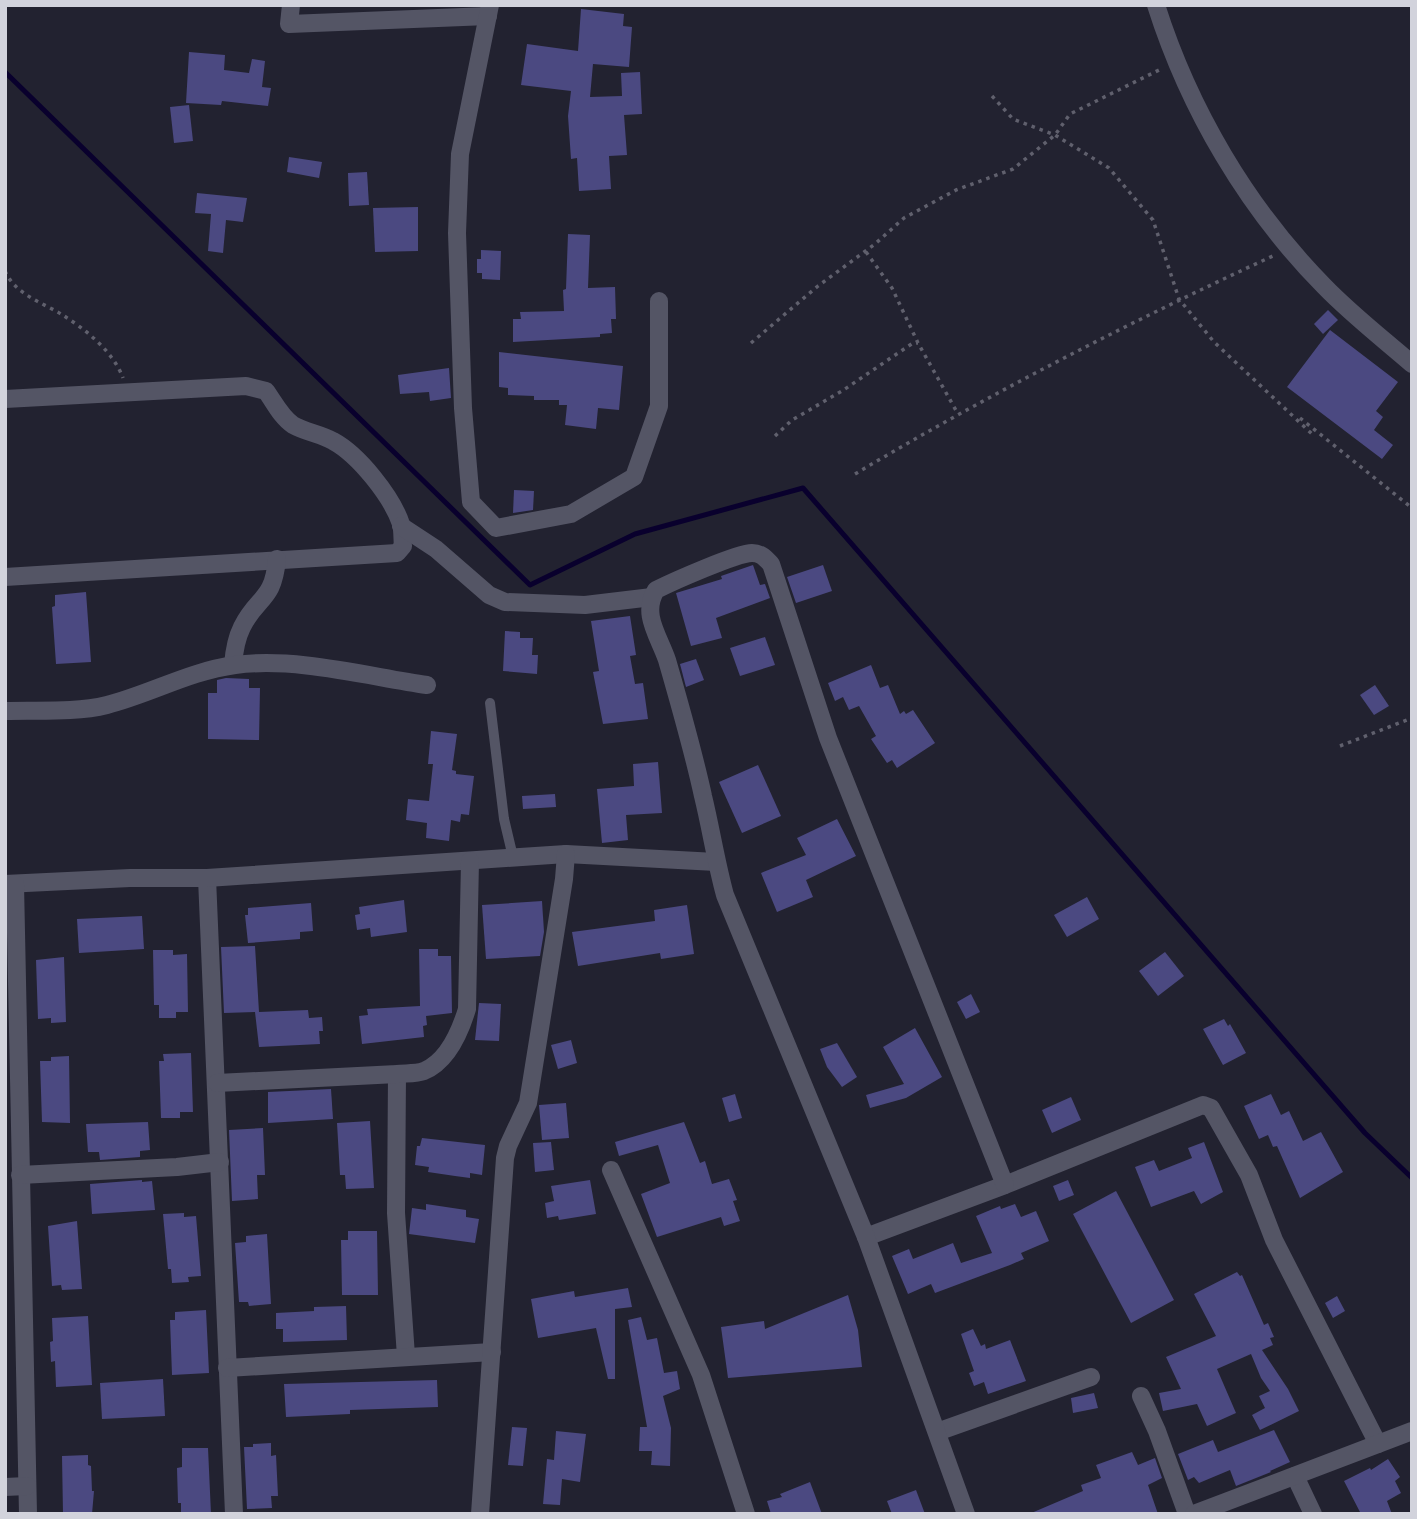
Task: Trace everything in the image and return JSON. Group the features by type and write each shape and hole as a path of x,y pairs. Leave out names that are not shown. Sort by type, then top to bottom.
{"street":[{"path":"291,5 289,24 489,11 460,154 457,233 463,408 471,502 496,528 571,514 634,477 659,406 659,301"},
{"path":"1156,5 1196,107 1220,149 1290,248 1357,318 1412,363"},
{"path":"5,399 246,386 266,391 282,416 294,425 335,442 358,461 387,495 401,526 403,546 397,553 5,577"},
{"path":"401,526 436,549 489,596 505,602 585,606 652,597"},
{"path":"966,1514 866,1237 732,911 716,862 692,754 666,657 649,614 656,590 751,553 763,555 771,564 828,738 1005,1185"},
{"path":"233,665 242,626 269,594 278,559"},
{"path":"5,711 103,706 192,675 233,665 266,663 304,666 427,685"},
{"path":"28,1514 14,1284 20,1175 12,1147 10,884 130,878 207,878 566,854 716,862"},
{"path":"480,1514 505,1158 528,1103 565,879 566,854"},
{"path":"217,1083 425,1071 447,1052 460,1032 467,1009 470,861"},
{"path":"207,878 234,1514"},
{"path":"397,1074 396,1213 406,1356"},
{"path":"866,1237 1005,1185 1203,1105 1211,1108 1249,1175 1274,1240 1378,1444"},
{"path":"20,1175 177,1167 220,1162"},
{"path":"611,1170 701,1375 746,1514"},
{"path":"227,1368 492,1352"},
{"path":"937,1432 1091,1377"},
{"path":"1141,1396 1157,1431 1187,1514"},
{"path":"1194,1514 1412,1432"},
{"path":"1295,1476 1312,1514"},
{"path":"5,1487 27,1486"}],"lane":[{"path":"490,703 503,819 513,857"}],"path":[{"path":"751,343 904,218 956,191 1013,169 1055,135 1070,114 1176,61"},
{"path":"992,96 1013,119 1055,135 1109,168 1153,220 1179,299 1214,342 1312,434"},
{"path":"855,474 958,414 1179,299 1290,248"},
{"path":"866,251 892,288 918,343 958,414"},
{"path":"5,271 10,283 64,316 96,340 119,368 128,392"},
{"path":"775,436 792,421 913,343 918,343"},
{"path":"1300,418 1412,508"},
{"path":"1340,746 1412,718"}],"building":[{"path":"581,9 624,14 623,26 632,27 629,67 593,64 590,97 622,96 621,73 640,72 642,114 624,115 627,155 609,156 611,189 579,191 577,158 571,159 568,116 571,91 521,85 527,44 578,51"},
{"path":"189,52 225,55 224,70 249,73 252,59 265,61 262,87 271,88 268,106 222,101 221,105 186,103"},
{"path":"189,105 193,141 174,143 170,107"},
{"path":"289,157 322,162 319,178 287,172"},
{"path":"367,172 369,205 349,206 348,173"},
{"path":"197,193 247,198 243,222 226,220 223,253 208,251 211,214 195,213"},
{"path":"418,207 418,251 375,252 373,208"},
{"path":"568,234 590,235 588,288 615,287 616,319 611,319 612,333 600,334 600,337 513,342 513,319 521,319 520,312 564,311"},
{"path":"481,250 501,251 500,280 482,279 482,273 477,273 477,259 481,259"},
{"path":"1328,310 1338,320 1323,334 1314,324"},
{"path":"1330,330 1398,382 1376,411 1383,417 1374,430 1393,445 1382,459 1287,387"},
{"path":"499,352 623,366 619,410 598,408 596,429 565,425 567,405 559,405 559,400 534,400 534,396 508,395 508,388 499,387"},
{"path":"449,368 451,398 430,401 429,392 400,394 398,375"},
{"path":"514,490 534,491 533,510 513,513"},
{"path":"753,565 760,585 765,584 770,598 716,618 722,638 691,646 676,593 722,579 721,576"},
{"path":"823,565 832,591 796,603 787,577"},
{"path":"86,592 91,662 56,664 52,607 55,606 55,595"},
{"path":"630,616 636,655 630,656 635,684 643,683 648,719 603,724 593,672 599,671 591,621"},
{"path":"505,631 520,632 520,638 533,638 532,655 538,655 537,674 503,671"},
{"path":"765,637 775,665 740,676 730,648"},
{"path":"696,659 704,680 686,687 680,664"},
{"path":"871,665 880,688 888,685 900,714 913,710 935,743 897,768 892,760 887,763 871,739 876,736 859,706 849,710 843,697 835,701 828,683"},
{"path":"249,679 249,688 260,688 259,740 208,739 208,693 217,693 217,680"},
{"path":"1375,685 1389,706 1374,715 1360,695"},
{"path":"431,731 457,734 452,770 456,771 456,774 474,776 469,815 461,814 460,822 451,820 449,841 426,838 427,823 406,820 408,799 429,801 433,764 428,764"},
{"path":"658,762 662,813 626,815 628,840 602,843 597,789 634,786 633,764"},
{"path":"758,765 781,816 742,833 719,782"},
{"path":"555,794 556,807 523,809 522,796"},
{"path":"837,819 856,856 806,880 813,897 777,912 761,873 806,855 797,838"},
{"path":"1087,897 1099,919 1067,937 1054,915"},
{"path":"404,900 407,932 371,937 370,928 357,930 355,915 360,914 359,907"},
{"path":"542,901 544,932 540,956 486,959 482,905"},
{"path":"311,903 313,931 300,932 300,939 248,943 245,915 248,915 248,908"},
{"path":"687,905 694,954 661,959 660,953 578,966 572,932 655,921 654,910"},
{"path":"142,916 144,949 79,953 77,919"},
{"path":"255,946 259,1012 308,1010 309,1018 322,1017 320,1044 259,1047 255,1012 224,1013 221,947"},
{"path":"419,949 438,949 438,956 451,956 452,1013 426,1016 424,1037 362,1044 359,1016 368,1015 367,1009 420,1006"},
{"path":"153,950 173,950 173,955 187,954 188,1012 176,1012 176,1018 159,1018 159,1005 154,1005"},
{"path":"1165,952 1184,976 1158,996 1139,971"},
{"path":"64,957 66,1022 51,1023 51,1018 38,1019 36,960"},
{"path":"971,994 980,1012 966,1019 957,1002"},
{"path":"479,1003 501,1004 499,1041 475,1040"},
{"path":"1224,1019 1228,1026 1230,1024 1246,1053 1223,1065 1203,1029"},
{"path":"915,1028 942,1077 906,1098 870,1108 866,1095 904,1084 883,1047"},
{"path":"571,1040 577,1063 558,1069 551,1045"},
{"path":"837,1043 857,1077 842,1087 827,1067 820,1049"},
{"path":"191,1053 193,1112 180,1112 180,1118 161,1118 159,1061 164,1061 163,1054"},
{"path":"69,1056 70,1123 42,1122 40,1061"},
{"path":"331,1089 333,1119 268,1123 268,1092"},
{"path":"735,1094 742,1118 729,1122 722,1098"},
{"path":"1271,1094 1281,1115 1289,1111 1303,1141 1321,1132 1343,1172 1300,1198 1277,1146 1273,1147 1268,1135 1259,1139 1244,1106"},
{"path":"1071,1097 1081,1120 1052,1133 1042,1110"},
{"path":"566,1103 569,1138 542,1140 539,1105"},
{"path":"370,1121 374,1188 346,1189 345,1175 340,1175 337,1123"},
{"path":"148,1122 150,1150 140,1151 140,1157 100,1160 99,1152 88,1152 86,1124"},
{"path":"684,1122 700,1163 705,1161 712,1184 729,1179 737,1200 733,1201 740,1221 724,1226 721,1217 657,1237 641,1194 670,1183 658,1145 619,1156 615,1142"},
{"path":"263,1128 265,1175 257,1175 258,1199 232,1201 229,1130"},
{"path":"422,1138 485,1145 482,1175 470,1173 470,1178 428,1172 429,1167 415,1165 417,1146 420,1146"},
{"path":"551,1142 554,1170 535,1172 533,1143"},
{"path":"1204,1142 1223,1192 1201,1204 1194,1191 1151,1207 1135,1167 1154,1160 1159,1171 1192,1158 1188,1148"},
{"path":"590,1180 596,1214 559,1220 558,1216 547,1218 545,1203 554,1201 551,1186"},
{"path":"1068,1180 1074,1195 1059,1201 1053,1186"},
{"path":"152,1181 155,1210 92,1214 90,1184"},
{"path":"1116,1191 1174,1300 1131,1323 1073,1214"},
{"path":"426,1204 466,1210 466,1217 479,1219 475,1243 409,1234 412,1208 426,1210"},
{"path":"1015,1204 1021,1217 1036,1211 1049,1241 1021,1253 1024,1259 1010,1265 935,1293 931,1284 908,1294 892,1256 909,1249 913,1259 953,1243 961,1263 992,1253 976,1216 1000,1206 1001,1209"},
{"path":"184,1213 184,1217 196,1216 201,1276 188,1277 189,1282 172,1283 171,1269 168,1269 163,1214"},
{"path":"77,1221 82,1289 62,1290 61,1285 52,1286 48,1226"},
{"path":"348,1231 377,1231 378,1295 342,1295 341,1240 348,1240"},
{"path":"267,1234 271,1304 249,1306 248,1302 239,1302 235,1243 246,1242 246,1236"},
{"path":"1237,1272 1242,1275 1264,1325 1268,1323 1274,1337 1270,1338 1273,1345 1262,1350 1299,1411 1260,1430 1252,1415 1265,1408 1259,1396 1270,1391 1251,1354 1217,1369 1236,1413 1207,1426 1197,1404 1163,1411 1159,1393 1181,1389 1166,1357 1216,1336 1194,1294"},
{"path":"628,1288 632,1307 615,1309 615,1379 608,1379 596,1328 538,1338 531,1299 574,1291 575,1297"},
{"path":"848,1295 858,1330 862,1367 728,1378 721,1327 764,1321 765,1329"},
{"path":"1337,1296 1345,1311 1333,1318 1325,1303"},
{"path":"346,1306 347,1340 283,1342 283,1329 276,1329 276,1313 314,1311 314,1307"},
{"path":"206,1310 209,1373 172,1375 170,1320 175,1320 175,1312"},
{"path":"88,1316 92,1385 56,1387 55,1361 51,1362 52,1318"},
{"path":"641,1317 647,1340 657,1338 664,1373 677,1371 680,1389 663,1396 671,1428 670,1466 651,1465 652,1451 639,1451 640,1427 647,1427 628,1320"},
{"path":"973,1329 981,1346 985,1344 986,1349 1010,1340 1026,1381 988,1394 984,1382 974,1386 969,1373 974,1371 961,1334"},
{"path":"163,1379 165,1416 102,1419 100,1383"},
{"path":"437,1380 438,1407 350,1410 350,1414 286,1417 284,1384"},
{"path":"1094,1393 1098,1408 1073,1413 1071,1398"},
{"path":"512,1427 527,1428 523,1466 508,1465"},
{"path":"1274,1430 1290,1462 1236,1486 1230,1470 1199,1483 1194,1477 1188,1480 1178,1454 1213,1440 1218,1452"},
{"path":"556,1431 586,1434 580,1482 562,1479 560,1505 543,1504 547,1459 554,1460"},
{"path":"271,1443 271,1456 276,1455 278,1496 271,1496 272,1508 247,1509 244,1447"},
{"path":"182,1448 208,1448 211,1514 181,1514 177,1468 182,1467"},
{"path":"1132,1452 1138,1465 1155,1458 1162,1478 1148,1485 1158,1514 1029,1514 1083,1491 1081,1485 1101,1478 1096,1465"},
{"path":"88,1455 94,1491 92,1514 63,1514 62,1456"},
{"path":"1388,1459 1400,1477 1395,1481 1401,1493 1387,1501 1392,1514 1361,1514 1344,1481 1370,1468 1371,1470"},
{"path":"810,1482 822,1514 771,1514 767,1501 782,1497 780,1494"},
{"path":"916,1490 925,1514 892,1514 887,1501"}],"waterway":[{"path":"5,72 530,585 635,534 803,488 1365,1133 1412,1178"}]}
